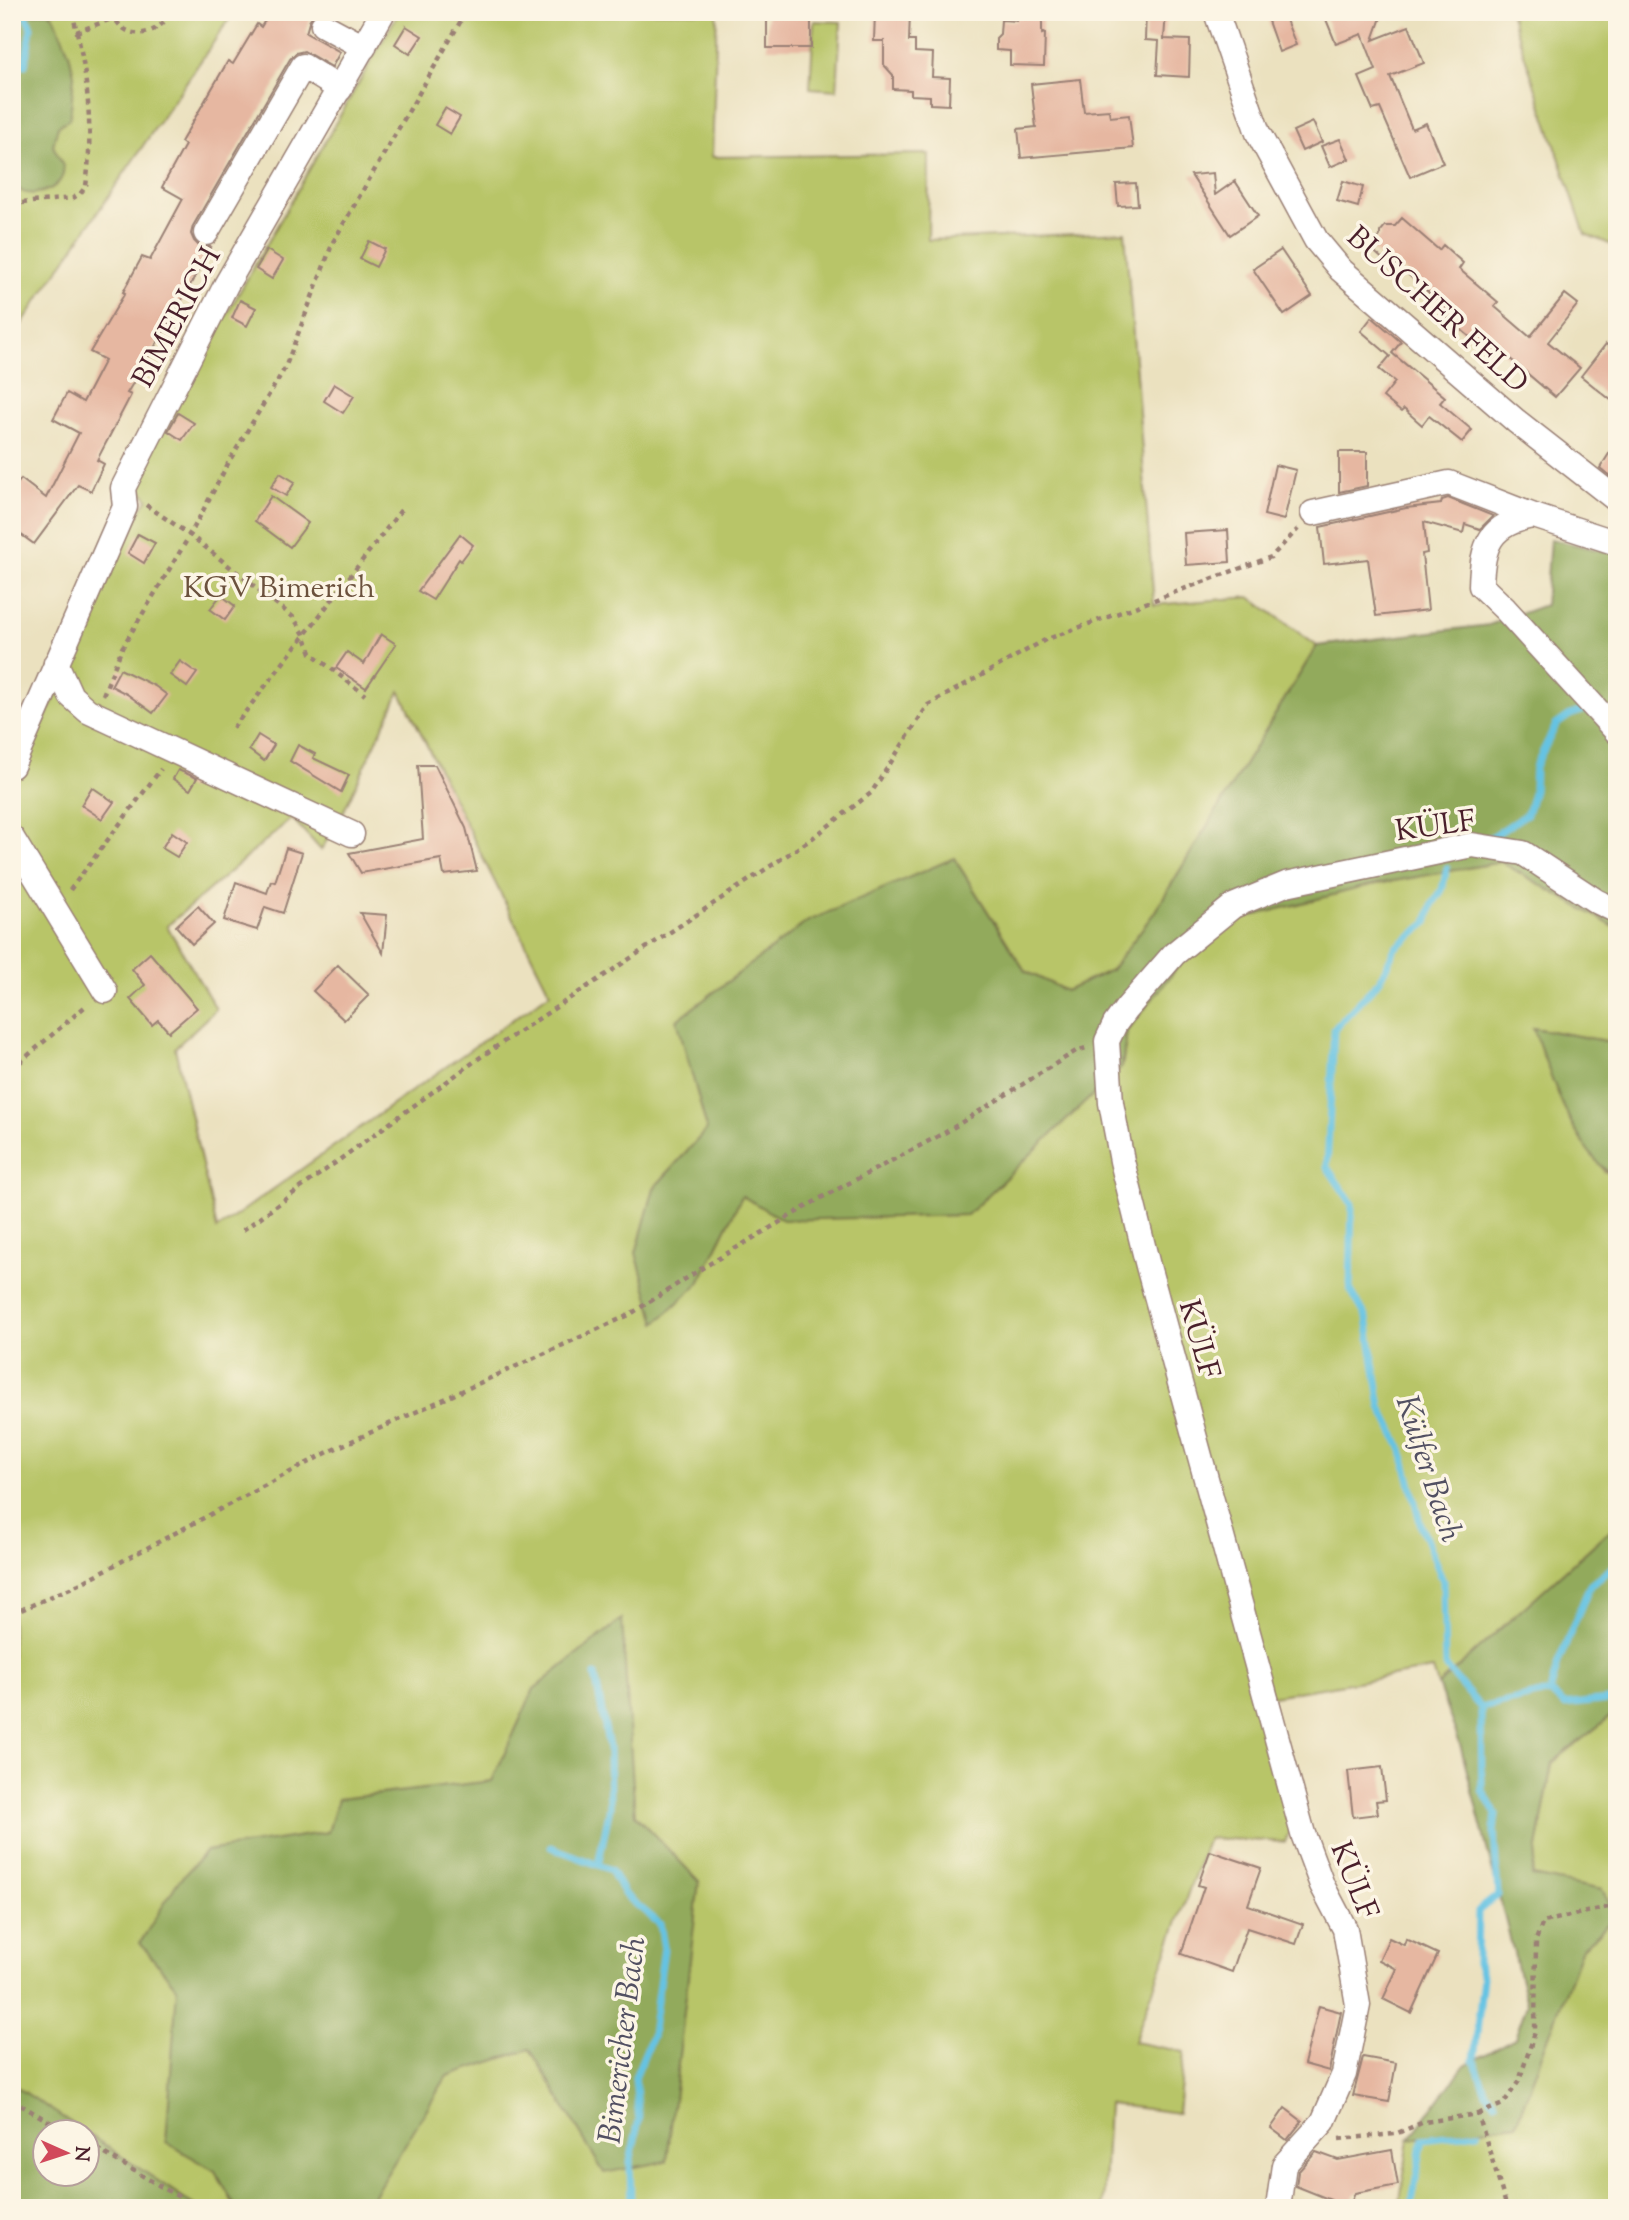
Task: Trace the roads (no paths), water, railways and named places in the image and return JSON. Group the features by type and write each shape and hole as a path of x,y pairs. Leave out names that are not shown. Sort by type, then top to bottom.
{"street":[{"name":"BIMERICH","path":"12,766 125,508 124,488 226,285 383,12"},
{"name":"BUSCHER FELD","path":"1216,12 1258,133 1316,240 1351,279 1516,421 1617,500"},
{"path":"323,25 363,47"},
{"path":"206,233 303,66 340,89"},
{"path":"1313,513 1449,483 1534,516 1617,543"},
{"path":"1534,516 1503,526 1486,544 1481,563 1481,586 1506,609 1617,732"},
{"path":"56,663 71,696 88,710 352,834"},
{"path":"12,838 105,990"},
{"name":"KÜLF","path":"1278,2208 1284,2165 1323,2122 1344,2074 1358,2006 1345,1929 1322,1885 1303,1834 1203,1463 1165,1335 1115,1126 1107,1041 1126,1009 1174,954 1233,906 1286,884 1472,845 1523,853 1596,901 1617,911"}],"waterway":[{"path":"25,12 31,28 25,65"},
{"name":"Külfer Bach","path":"1488,838 1527,814 1534,790 1535,767 1556,725 1570,715 1582,711"},
{"name":"Külfer Bach","path":"1458,819 1460,842"},
{"name":"Külfer Bach","path":"1447,868 1442,890 1432,905 1427,923 1395,948 1380,980 1334,1029 1327,1167 1352,1204 1350,1289 1367,1318 1381,1407 1402,1450 1421,1526 1443,1581 1445,1666 1481,1708 1482,1790 1496,1814 1494,1831 1498,1895 1478,1911 1477,1963 1483,1977 1474,2060 1486,2092 1495,2102"},
{"path":"1481,1708 1550,1692 1558,1663 1590,1585 1617,1564"},
{"name":"Bimericher Bach","path":"595,1675 609,1748 610,1807 598,1865 611,1870 624,1894 660,1924 664,1948 652,2036 635,2077 639,2120 630,2162 631,2208"},
{"path":"1550,1692 1564,1705 1617,1699"},
{"name":"Bimericher Bach","path":"551,1847 598,1865"},
{"name":"Külfer Bach","path":"1411,2208 1423,2139 1478,2132"}],"park label":[{"name":"KGV Bimerich","path":"279,587"}]}
